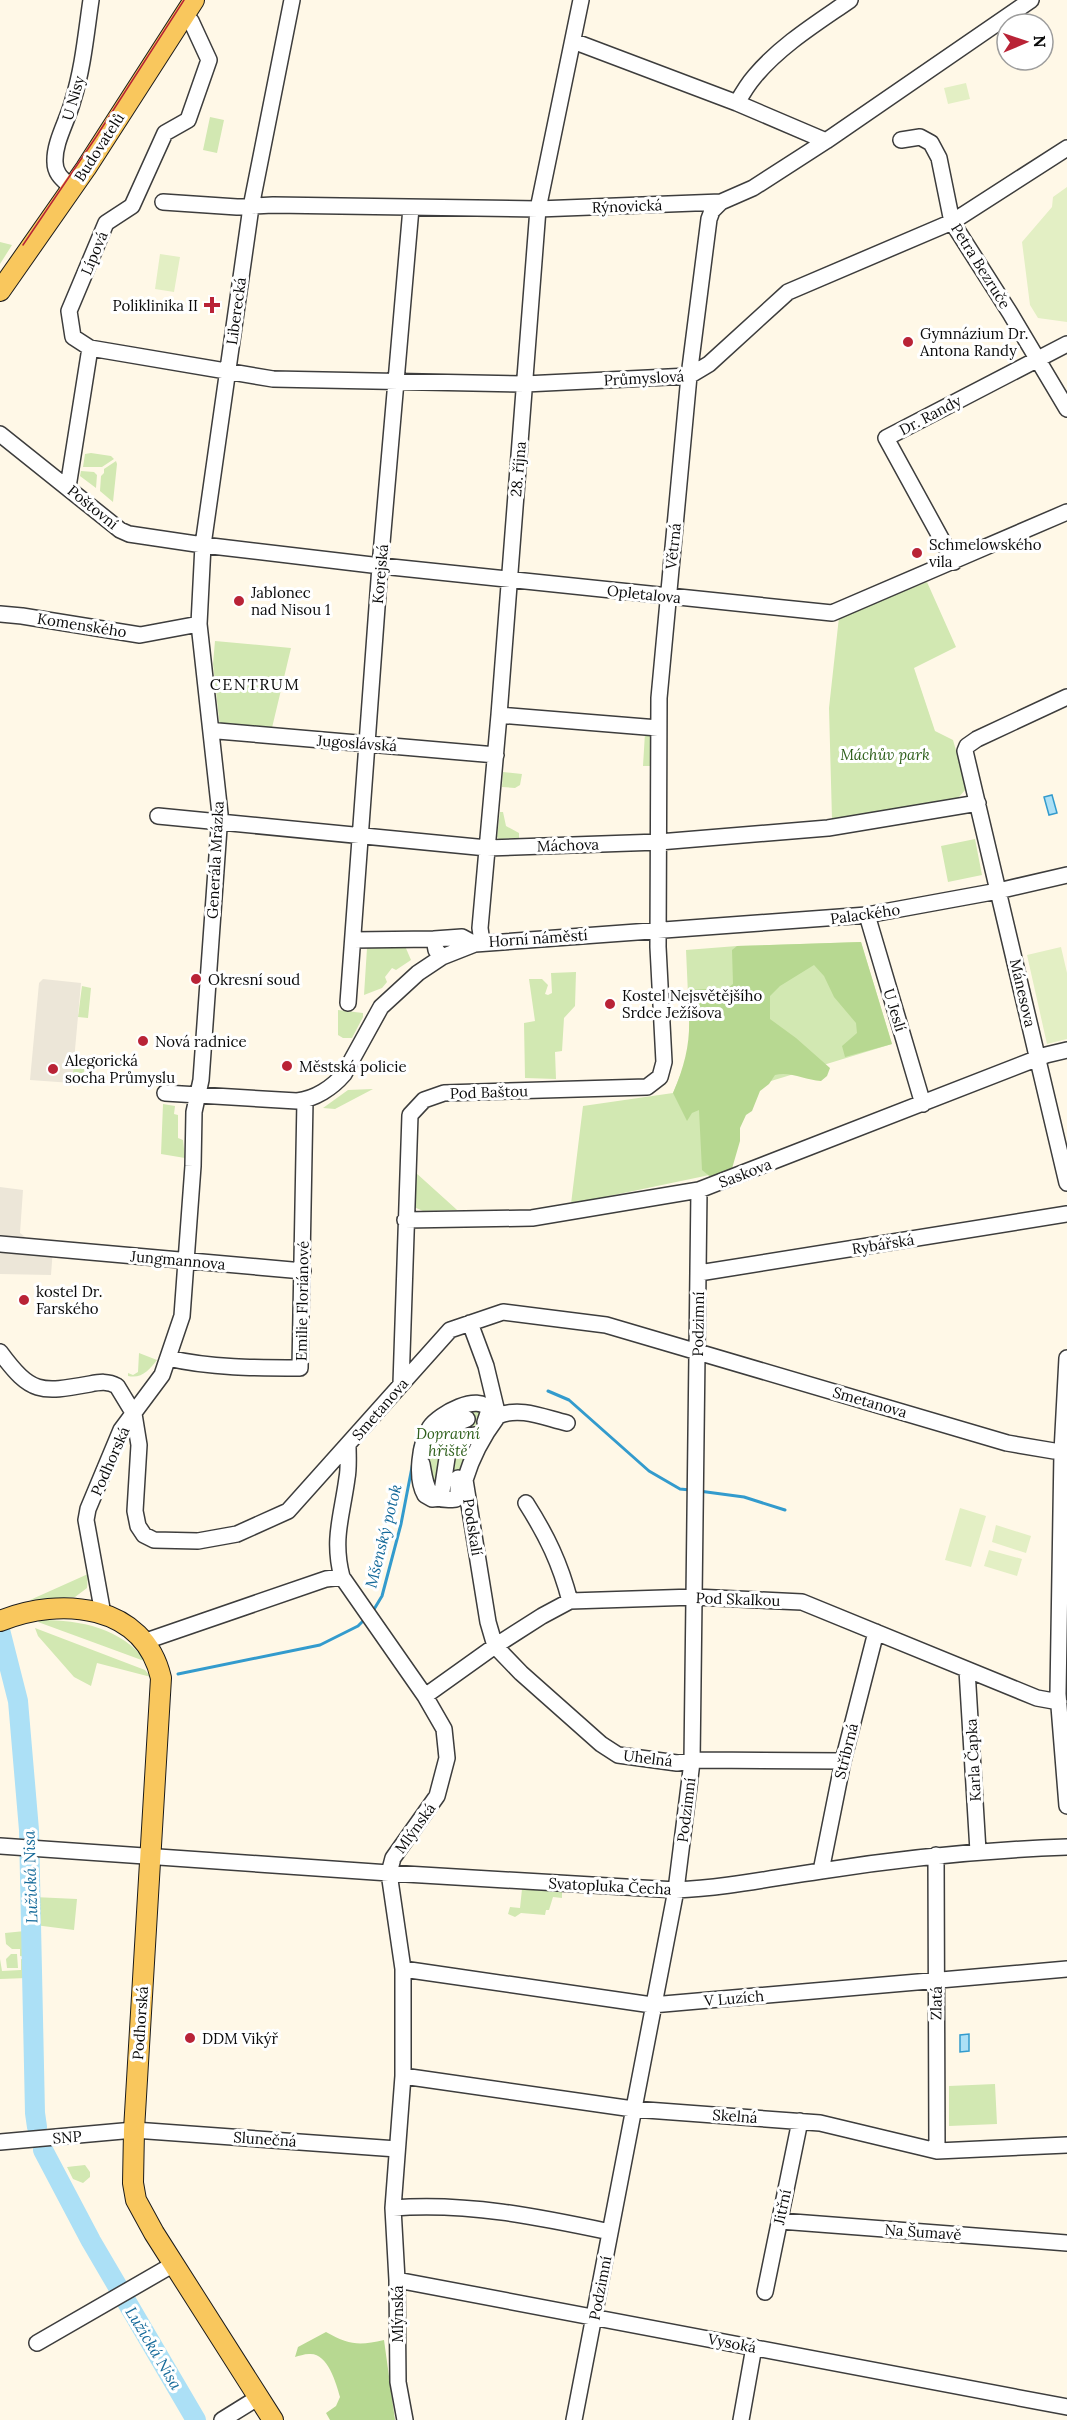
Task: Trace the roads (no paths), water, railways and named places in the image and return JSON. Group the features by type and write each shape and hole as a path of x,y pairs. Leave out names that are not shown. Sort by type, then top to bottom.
{"main road":[{"name":"Budovatelů","path":"0,291 72,188 189,8"},
{"path":"5,1619 22,1612 49,1609 98,1612"},
{"name":"Podhorská","path":"98,1612 129,1628 146,1641 158,1661 161,1678 134,2130 133,2183 136,2200 273,2420"}],"street":[{"name":"U Nisy","path":"72,188 58,175 54,165 55,154 74,100 82,66 91,0"},
{"name":"Liberecká","path":"199,624 202,546 251,207 292,0"},
{"name":"28. října","path":"478,943 496,755 538,209 581,0"},
{"path":"737,103 753,77 774,56 794,39 850,0"},
{"name":"Rýnovická","path":"163,202 251,207 273,205 538,209 721,202 753,188 826,141 1031,0"},
{"name":"Lípová","path":"90,348 73,337 69,310 106,222 132,206 165,133 188,120 209,60 191,21 189,8"},
{"path":"573,41 737,103 826,141"},
{"name":"Petra Bezruče","path":"901,140 920,136 931,143 939,158 952,222 1067,409"},
{"name":"Průmyslová","path":"227,373 273,379 525,384 689,376 710,364 788,292 884,247 952,222 1067,148"},
{"name":"Větrná","path":"659,932 658,728 668,597 689,376 709,219 712,210 721,202"},
{"name":"Korejská","path":"348,1003 380,566 411,208"},
{"name":"Dr. Randy","path":"954,562 886,438 1067,344"},
{"path":"68,487 90,348 227,373"},
{"name":"Poštovní","path":"0,434 120,530 129,534 202,546"},
{"name":"Opletalova","path":"202,546 832,613 1067,512"},
{"name":"Komenského","path":"0,614 140,635 199,624"},
{"name":"Generála Mrázka","path":"198,1095 220,822 219,792 199,624"},
{"name":"Mánesova","path":"1067,697 977,739 967,746 965,751 1067,1183"},
{"path":"499,716 658,728"},
{"name":"Jugoslávská","path":"218,731 496,755"},
{"name":"Máchova","path":"158,816 487,848 659,842 828,828 978,803"},
{"name":"Palackého","path":"659,932 867,915 998,891 1067,875"},
{"name":"U Jeslí","path":"867,915 923,1104"},
{"name":"Horní náměstí","path":"305,1100 337,1082 355,1057 381,1007 418,973 442,957 478,943 659,932"},
{"name":"Pod Baštou","path":"401,1384 410,1115 424,1100 444,1093 647,1087 654,1083 660,1077 664,1062 659,932"},
{"path":"353,940 462,937 478,943"},
{"path":"434,939 436,950 442,957"},
{"name":"Saskova","path":"405,1220 532,1218 699,1190 1038,1058 1067,1050"},
{"path":"165,1092 281,1101 305,1100"},
{"path":"134,1414 162,1375 182,1316 193,1166 194,1112 198,1095"},
{"name":"Emilie Floriánové","path":"168,1358 198,1364 300,1368 305,1100"},
{"name":"Podzimní","path":"574,2420 652,2005 676,1890 692,1762 699,1190"},
{"name":"Rybářská","path":"699,1273 1067,1214"},
{"name":"Jungmannova","path":"0,1244 303,1271"},
{"name":"Smetanova","path":"134,1414 139,1445 135,1511 138,1526 144,1535 154,1540 207,1539 237,1534 288,1511 450,1330 503,1312 606,1325 1007,1443 1065,1452"},
{"path":"470,1323 493,1392 498,1416 508,1411 518,1412 567,1423"},
{"name":"Podhorská","path":"0,1352 14,1371 25,1381 42,1389 58,1390 100,1382 114,1384 134,1414 121,1430 113,1446 88,1509 87,1530 96,1568 98,1612"},
{"path":"1067,1358 1061,1696 1067,1806"},
{"path":"452,1467 445,1429 449,1412 467,1412 478,1401 488,1408 489,1416 452,1467 441,1498 428,1491 422,1464 427,1435 445,1429 478,1431"},
{"path":"467,1412 478,1431"},
{"name":"Podskalí","path":"495,1646 488,1622 465,1480 470,1462 483,1437 498,1416"},
{"path":"146,1641 326,1579 342,1577 336,1556 336,1540 348,1477 348,1445"},
{"path":"422,1464 452,1467"},
{"path":"525,1503 546,1534 563,1574 570,1601"},
{"name":"Mlýnská","path":"342,1577 426,1696 444,1729 447,1758 437,1796 393,1858 389,1874 403,1969 403,2076 393,2208 397,2280 398,2382 405,2420"},
{"name":"Pod Skalkou","path":"426,1696 495,1646 570,1601 695,1597 802,1602 1037,1698 1061,1696"},
{"name":"Stříbrná","path":"821,1870 843,1761 876,1632"},
{"name":"Uhelná","path":"495,1646 521,1673 601,1744 618,1755 666,1762 699,1760 843,1761"},
{"name":"Karla Čapka","path":"967,1670 978,1851"},
{"name":"Svatopluka Čecha","path":"0,1846 389,1874 676,1890 711,1888 821,1870 936,1855 1067,1847"},
{"name":"Zlatá","path":"936,1855 937,2151"},
{"name":"V Luzích","path":"403,1969 652,2005 1067,1969"},
{"name":"Skelná","path":"403,2076 633,2109 820,2123 937,2151 1067,2145"},
{"name":"Jitřní","path":"765,2292 800,2121"},
{"name":"SNP","path":"0,2142 134,2130"},
{"name":"Slunečná","path":"134,2130 397,2149"},
{"path":"393,2208 447,2205 466,2207 610,2232"},
{"name":"Na Šumavě","path":"780,2221 1067,2243"},
{"path":"37,2343 174,2264"},
{"name":"Vysoká","path":"397,2280 1067,2407"},
{"path":"741,2420 754,2347"},
{"path":"222,2420 259,2397"}],"water":[{"path":"1052,795 1057,813 1049,815 1044,797"},
{"path":"969,2034 969,2051 960,2052 960,2035"}],"waterway":[{"name":"Mšenský potok","path":"548,1391 569,1400 649,1471 680,1489 690,1490"},
{"name":"Mšenský potok","path":"415,1446 420,1433"},
{"name":"Mšenský potok","path":"373,1611 382,1596 401,1524 413,1462"},
{"name":"Mšenský potok","path":"699,1491 744,1497 785,1510"},
{"name":"Mšenský potok","path":"178,1674 320,1645 358,1626 366,1618"},
{"name":"Lužická Nisa","path":"0,1630 18,1701 29,1830 37,2127"},
{"name":"Lužická Nisa","path":"43,2150 91,2241 196,2420"}],"tram line":[{"path":"23,245 184,0"}],"place":[{"name":"Poliklinika II","path":"212,305"},
{"name":"Gymnázium Dr. Antona Randy","path":"908,342"},
{"name":"Schmelowského vila","path":"917,553"},
{"name":"Jablonec nad Nisou 1","path":"239,601"},
{"name":"Okresní soud","path":"196,979"},
{"name":"Kostel Nejsvětějšího Srdce Ježíšova","path":"610,1004"},
{"name":"Nová radnice","path":"143,1041"},
{"name":"Městská policie","path":"287,1066"},
{"name":"Alegorická socha Průmyslu","path":"53,1069"},
{"name":"kostel Dr. Farského","path":"24,1300"},
{"name":"DDM Vikýř","path":"190,2038"}],"district":[{"name":"CENTRUM","path":"255,684"}],"park label":[{"name":"Máchův park","path":"885,754"},
{"name":"Dopravní hřiště","path":"448,1442"}]}
